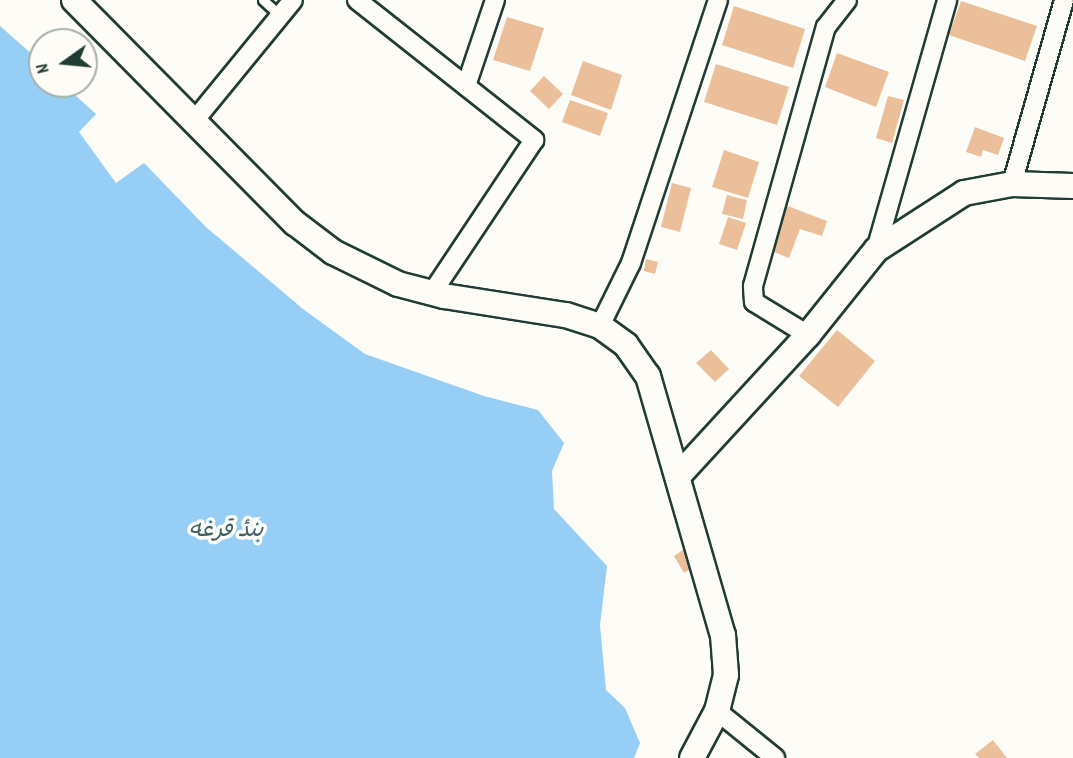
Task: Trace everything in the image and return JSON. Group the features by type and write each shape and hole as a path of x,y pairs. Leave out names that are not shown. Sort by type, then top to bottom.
{"main road":[{"path":"74,0 295,223 333,252 398,284 432,293 566,315 600,326 626,345 648,376 680,474 723,635 726,675 717,711 692,758"},
{"path":"680,474 808,335 876,250 964,193 1012,184 1073,186"}],"street":[{"path":"194,121 293,0"},
{"path":"357,0 534,140 432,293"},
{"path":"466,86 495,0"},
{"path":"600,326 631,263 718,0"},
{"path":"808,335 754,302 753,286 826,27 847,0"},
{"path":"876,250 947,0"},
{"path":"1012,184 1064,0"},
{"path":"717,711 775,758"}],"lane":[{"path":"263,0 281,16"}],"water":[{"name":"بندٔ قرغه","path":"0,26 28,51 28,98 78,98 96,114 79,132 116,183 144,163 206,227 303,309 365,354 484,396 538,410 564,443 552,471 554,509 607,566 600,625 606,690 625,708 640,743 634,758 0,758"}],"building":[{"path":"961,1 1037,26 1025,61 949,35"},
{"path":"734,6 805,29 793,68 722,45"},
{"path":"507,17 544,28 530,71 493,60"},
{"path":"837,53 889,72 876,107 825,87"},
{"path":"583,61 622,75 611,110 571,95"},
{"path":"716,64 789,87 777,125 704,102"},
{"path":"544,76 563,94 549,109 530,91"},
{"path":"888,96 904,100 892,143 876,138"},
{"path":"570,100 608,113 600,136 562,122"},
{"path":"975,127 1004,138 998,155 983,150 981,157 966,152"},
{"path":"724,150 759,162 748,198 712,187"},
{"path":"672,183 691,188 680,232 661,227"},
{"path":"727,195 747,200 743,219 722,214"},
{"path":"785,205 827,221 822,236 800,229 789,258 769,250"},
{"path":"728,217 746,223 737,250 719,244"},
{"path":"646,259 658,262 655,274 644,271"},
{"path":"837,330 875,361 838,407 799,376"},
{"path":"711,350 729,369 715,382 696,363"},
{"path":"686,548 697,565 684,573 674,556"},
{"path":"993,740 1007,758 979,758 975,754"}]}
